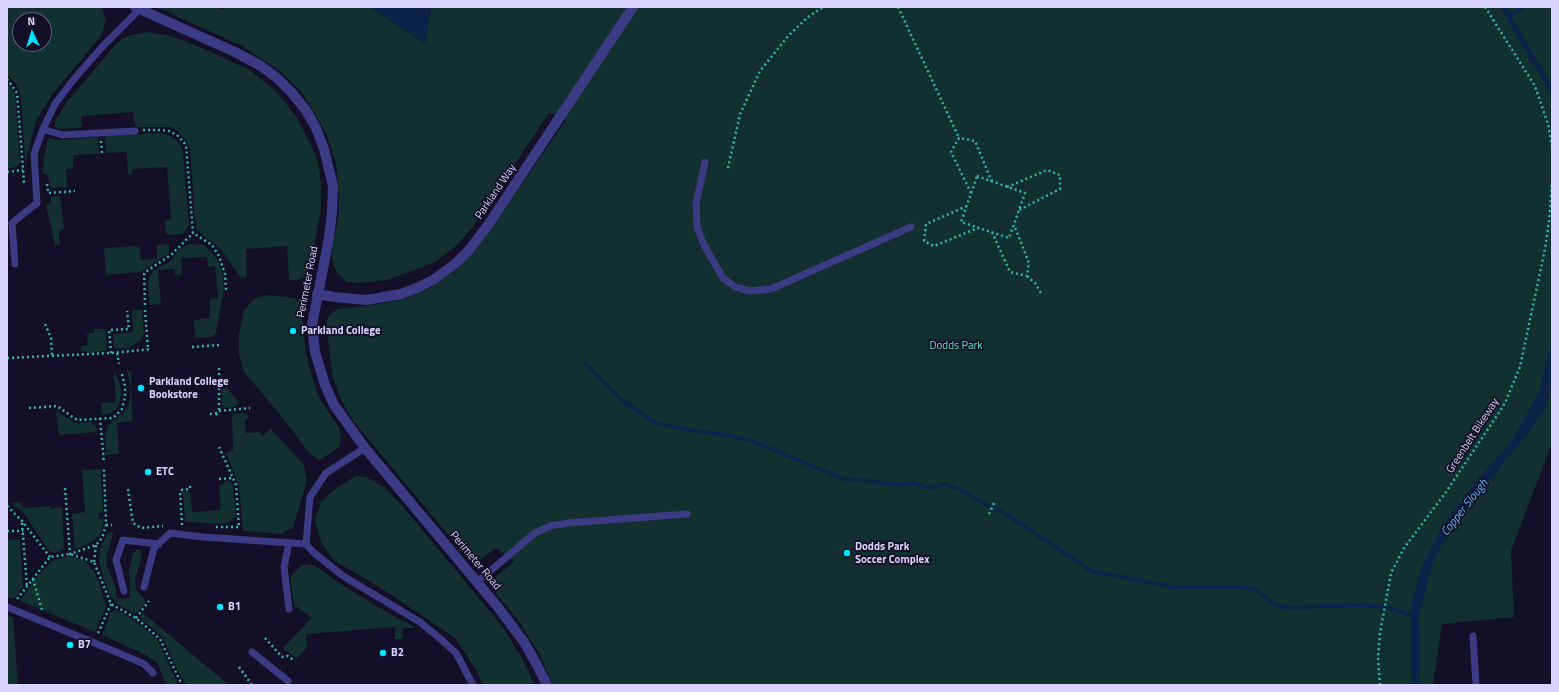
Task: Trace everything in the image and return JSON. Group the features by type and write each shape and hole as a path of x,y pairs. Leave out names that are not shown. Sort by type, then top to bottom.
{"street":[{"name":"Parkland Way","path":"317,294 366,300 401,294 418,288 433,280 455,264 469,250 488,226 634,7"},
{"name":"Perimeter Road","path":"138,8 235,52 261,66 277,78 305,109 316,128 324,149 333,186 333,205 330,225 312,325 313,340 318,364 325,385 334,405 365,448 477,582 524,642 547,685"}],"lane":[{"path":"15,264 12,223 37,203 34,154 43,129 55,104 74,79 138,8"},
{"path":"43,129 62,135 135,131"},
{"path":"705,162 696,204 697,227 704,245 723,278 735,287 750,291 771,289 911,227"},
{"path":"306,544 310,497 326,473 365,448"},
{"path":"477,582 535,532 550,526 568,523 687,514"},
{"path":"144,587 154,548 170,533 203,537 306,544 313,552 343,576 420,622 456,653 473,685"},
{"path":"124,591 116,560 123,540 159,544"},
{"path":"289,543 284,567 289,609"},
{"path":"7,607 33,616 144,664 154,673"},
{"path":"1473,636 1476,685"},
{"path":"252,652 288,681"}],"path":[{"path":"728,168 740,114 760,71 789,34 808,17 824,7"},
{"path":"898,7 959,138"},
{"path":"1485,7 1535,86 1548,124 1552,147"},
{"path":"7,78 17,93 24,182 28,181"},
{"path":"135,131 169,131 177,135 186,145 193,233 172,254 144,272 145,305"},
{"path":"959,138 975,141 992,182"},
{"path":"959,138 951,152 971,194"},
{"path":"7,172 23,170"},
{"path":"1007,187 1047,170 1060,175 1060,189 1019,210"},
{"path":"977,176 992,182 1025,193 1009,238 961,222 977,176"},
{"name":"Greenbelt Bikeway","path":"1380,685 1378,657 1380,633 1391,573 1404,548 1446,492 1494,420 1512,387 1520,367 1545,249 1552,182"},
{"path":"48,193 75,191"},
{"path":"967,206 926,224 924,241 934,246 978,228"},
{"path":"1014,224 1029,263 1027,276"},
{"path":"992,232 1010,272 1027,276 1035,283 1041,292"},
{"path":"193,233 212,245 219,256 225,274 226,290"},
{"path":"7,358 150,350 145,310"},
{"path":"111,353 109,330 129,329 127,311"},
{"path":"45,324 51,338 52,356"},
{"path":"192,347 219,345"},
{"path":"117,353 119,364"},
{"path":"218,413 219,368"},
{"path":"29,408 57,406 77,420 113,418 122,409 125,397 125,386 121,371"},
{"path":"210,414 250,408"},
{"path":"100,418 104,463"},
{"path":"210,526 239,527 236,485 219,447"},
{"path":"17,599 50,557 70,554 96,545 102,538 106,525 104,469"},
{"path":"219,479 233,478"},
{"path":"182,526 180,492 182,490 190,489 190,486"},
{"path":"65,488 70,554"},
{"path":"128,489 132,523 141,528 168,526"},
{"path":"989,514 995,501"},
{"path":"7,506 22,521 50,557"},
{"path":"22,521 27,586"},
{"path":"106,525 112,525"},
{"path":"175,526 189,526"},
{"path":"7,531 23,531"},
{"path":"96,545 94,562 111,604 136,618 160,639 182,685"},
{"path":"70,554 94,562"},
{"path":"33,578 42,610"},
{"path":"136,618 149,601"},
{"path":"98,633 111,604"},
{"path":"265,638 282,657 288,656 295,661"},
{"path":"239,667 252,685"}],"green space":[{"path":"7,7 102,7 106,21 101,36 51,96 36,121 26,161 21,96 16,84 7,74"},
{"name":"Dodds Park","path":"156,7 217,7 223,10 225,7 370,7 425,43 431,7 1552,7 1552,443 1511,551 1514,617 1442,624 1433,685 553,685 539,653 518,620 496,593 493,586 494,579 514,561 496,548 481,559 476,561 469,560 354,422 342,402 333,378 326,322 330,314 338,309 380,304 406,298 432,287 459,268 486,236 566,120 549,113 472,228 455,247 435,262 387,280 359,283 347,282 338,274 333,265 332,251 338,219 339,196 336,163 326,133 302,93 280,71 242,46"},
{"path":"146,32 166,35 185,41 248,69 276,91 296,116 312,147 318,163 321,182 321,208 308,275 297,280 289,280 287,246 246,249 247,277 241,278 223,252 197,230 195,221 190,148 178,131 170,127 137,127 134,122 133,112 81,116 82,125 80,128 59,129 55,126 55,121 67,102 117,43 127,36"},
{"path":"7,83 15,93 20,163 16,167 7,169"},
{"path":"162,133 174,138 180,144 183,151 189,226 184,233 176,235 166,234 165,220 171,219 167,167 132,169 132,174 128,174 127,152 106,153 105,136"},
{"path":"96,137 98,139 99,154 73,155 73,168 66,169 67,187 51,188 47,174 43,174 44,159 49,138 61,140"},
{"path":"60,196 64,228 59,232 60,245 55,245 46,205 51,204 51,197"},
{"path":"169,244 169,253 140,272 106,275 104,248 139,246 141,260 157,259 157,245"},
{"path":"191,244 204,245 212,252 219,263 223,276 224,289 216,333 212,337 195,338 194,320 210,318 210,299 218,298 215,266 208,267 207,257 181,258 182,274 175,275 175,269 158,270 161,304 149,305 148,281 153,271 172,260 182,247"},
{"path":"264,295 295,298 301,304 306,355 318,396 339,428 341,437 339,447 320,460 310,454 282,417 244,372 239,354 239,334 244,310 253,300"},
{"path":"132,310 142,310 144,333 140,341 129,348 114,349 113,334 133,332"},
{"path":"94,329 105,329 107,350 91,353 81,351 81,346 88,345 87,334 94,333"},
{"path":"114,371 120,384 121,396 118,407 111,413 102,415 101,403 116,402"},
{"path":"127,371 131,371 132,421 117,423 119,454 106,455 105,435 108,426 122,414 129,404 131,389"},
{"path":"227,388 237,400 238,404 234,407 225,408 222,405 221,389"},
{"path":"56,411 75,423 90,422 96,426 97,432 59,435"},
{"path":"232,414 247,414 249,418 245,420 246,433 259,432 263,436 271,429 304,465 307,480 293,528 281,534 243,531 239,486 226,453 233,450"},
{"path":"101,469 103,512 98,513 99,519 104,518 101,533 95,540 75,550 72,514 85,512 82,470"},
{"path":"356,476 366,477 384,487 400,503 502,626 520,655 535,685 483,685 477,671 455,638 381,588 333,560 321,542 315,521 321,502 336,488"},
{"path":"225,481 229,481 233,485 236,516 232,521 225,524 185,522 183,492 190,492 192,512 221,510 219,485 224,484"},
{"path":"20,502 22,506 26,508 50,506 52,510 53,508 62,507 64,549 54,553 49,551 23,512 11,503"},
{"path":"111,531 113,534 106,564 115,585 117,599 130,598 129,571 133,554 136,550 140,550 142,555 135,580 136,589 144,599 145,603 137,613 133,613 116,603 110,595 102,574 99,559 101,545 108,533"},
{"path":"20,539 23,586 13,599 7,597 8,540"},
{"path":"69,556 83,560 94,571 100,585 106,607 95,632 20,601 35,579 52,561"},
{"path":"302,565 314,565 339,583 386,612 416,628 402,628 403,639 395,639 395,627 306,634 307,647 297,659 283,648 312,618 294,605 290,577"},
{"path":"116,610 129,617 156,638 178,685 166,685 158,664 146,655 102,635 111,612"},
{"path":"143,613 229,685 186,684 178,671 164,641 159,634 140,618"},
{"path":"9,616 13,618 18,685 7,685 7,619"}],"water":[{"path":"370,7 431,7 425,43"},
{"path":"1500,7 1506,7 1509,12 1552,86 1552,96"},
{"name":"Copper Slough","path":"1552,339 1552,380 1545,409 1533,427 1458,519 1434,558 1419,615 1420,685 1411,685 1412,602 1421,568 1443,525 1475,483 1513,439 1539,392"}],"waterway":[{"path":"1508,16 1525,7"},
{"path":"585,363 622,400 655,423 727,435 752,441 844,479 896,485 914,483 931,488 945,484 961,490 985,504 1005,513 1092,571 1174,587 1241,587 1257,590 1274,605 1291,608 1367,605 1390,608 1415,617"}],"place":[{"name":"Parkland College","path":"293,331"},
{"name":"Parkland College Bookstore","path":"141,388"},
{"name":"ETC","path":"148,472"},
{"name":"Dodds Park Soccer Complex","path":"847,553"},
{"name":"B1","path":"220,607"},
{"name":"B7","path":"70,645"},
{"name":"B2","path":"383,653"}]}
